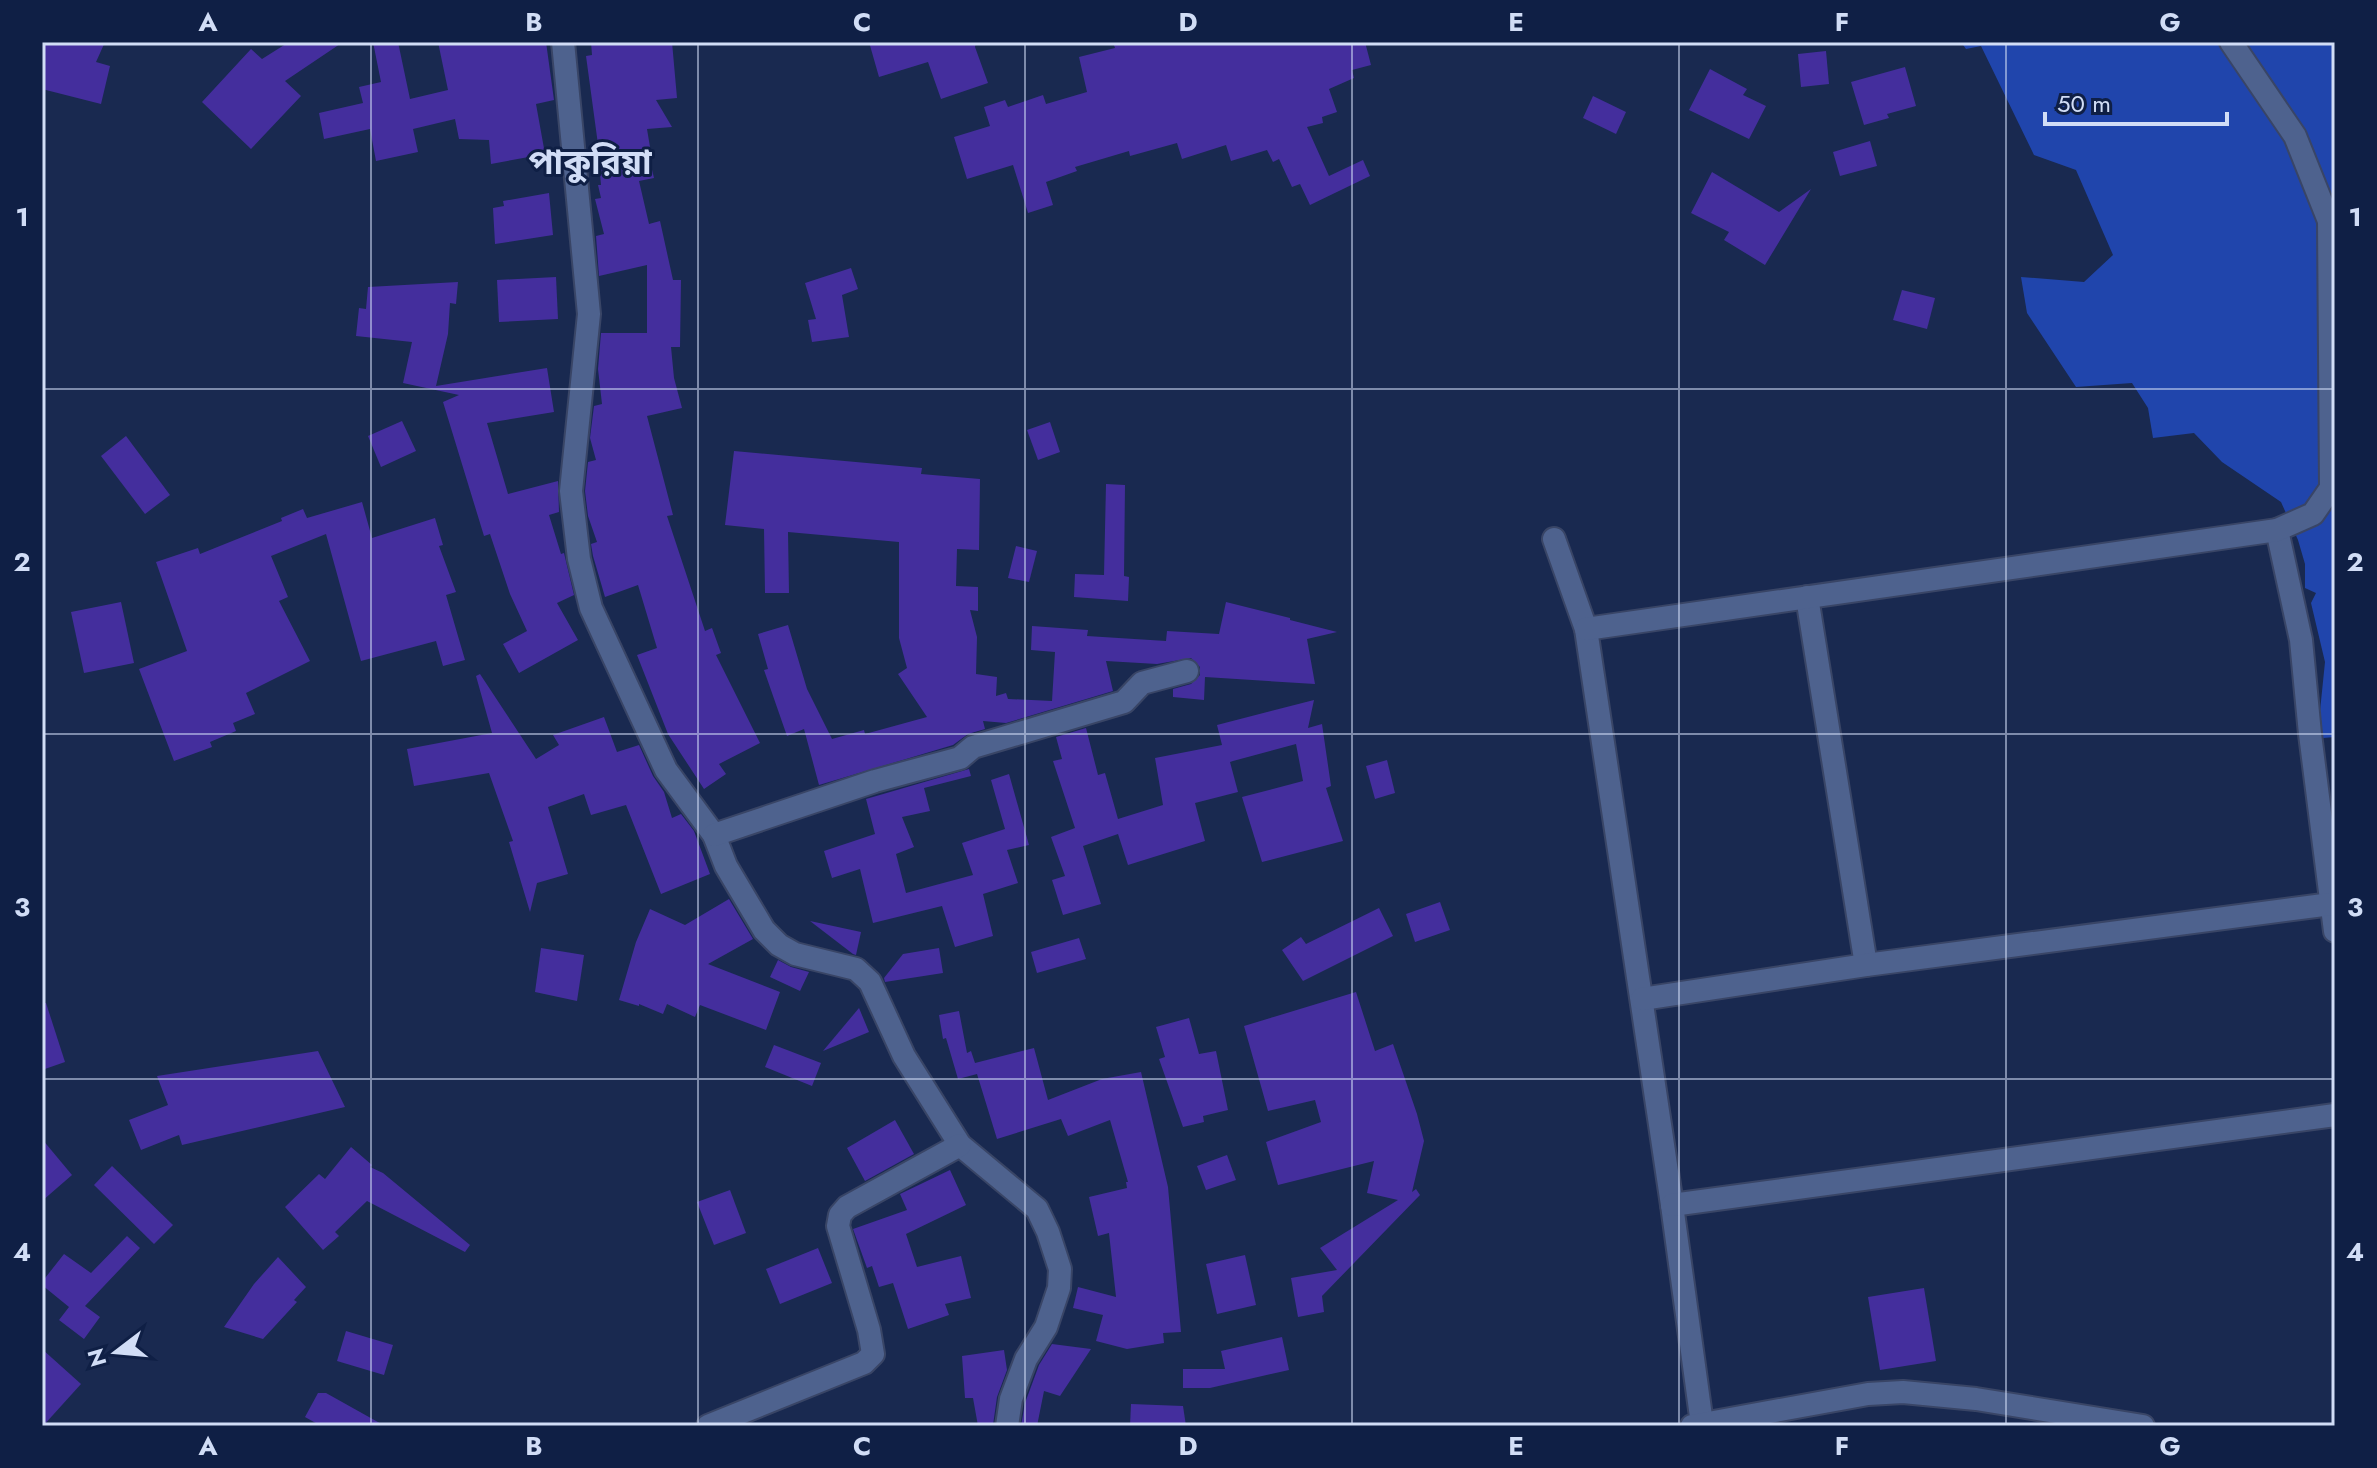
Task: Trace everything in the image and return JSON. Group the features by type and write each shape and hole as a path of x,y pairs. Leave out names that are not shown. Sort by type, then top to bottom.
{"street":[{"path":"563,42 589,314 571,491 579,559 591,608 666,770 714,835 726,866 764,930 779,945 795,954 856,969 870,982 904,1056 960,1145 1037,1209 1060,1269 1059,1288 1046,1327 1026,1359 1011,1399 1007,1426"},
{"path":"1586,629 2277,530 2313,514 2331,488 2329,221 2295,136 2231,42"},
{"path":"2277,530 2301,640 2335,931"},
{"path":"1554,539 1586,629 1672,1205 1697,1425 1868,1394 1903,1392 1976,1399 2143,1426"},
{"path":"1807,597 1866,965"},
{"path":"714,835 875,781 960,758 973,747 1124,702 1142,683 1187,671"},
{"path":"1642,999 1866,965 2331,904"},
{"path":"1672,1205 2335,1115"},
{"path":"708,1426 864,1363 873,1354 869,1330 838,1226 840,1215 847,1207 960,1145"}],"water":[{"path":"1961,42 2335,42 2335,737 2323,738 2320,711 2325,662 2311,603 2316,593 2305,588 2305,564 2281,502 2222,462 2194,433 2153,438 2148,408 2132,383 2076,387 2027,313 2021,277 2084,282 2113,255 2076,170 2034,155 1981,46 1966,49"}],"building":[{"path":"42,42 105,42 96,62 110,66 101,104 42,89"},
{"path":"289,42 343,42 285,81 301,96 251,149 202,102 251,49 262,59"},
{"path":"373,42 398,42 410,99 448,90 438,42 546,42 554,100 536,104 545,154 491,164 489,140 459,139 455,119 413,129 418,152 376,161 370,129 324,139 319,113 363,103 359,87 381,82"},
{"path":"591,42 672,42 677,98 656,100 672,127 647,129 651,153 648,153 654,178 639,181 649,224 660,221 673,280 681,280 680,347 671,347 674,378 682,408 647,416 673,515 667,516 705,631 712,628 721,653 716,655 760,743 719,764 726,774 704,789 668,734 637,655 657,648 638,585 605,597 591,544 597,542 588,516 585,491 588,462 596,460 590,438 594,406 602,404 598,369 601,333 647,333 647,265 599,276 596,236 604,234 595,199 601,198 598,185 601,185 602,174 586,56 592,55"},
{"path":"869,42 976,42 988,83 941,99 928,62 879,77"},
{"path":"1113,42 1365,42 1371,65 1352,70 1354,78 1329,89 1337,112 1322,117 1323,123 1307,127 1329,176 1363,160 1370,176 1310,205 1300,184 1292,187 1279,159 1273,162 1267,150 1231,161 1226,145 1182,159 1177,143 1130,156 1129,151 1075,167 1077,171 1046,182 1053,205 1028,213 1013,165 967,179 954,137 990,126 984,107 1005,100 1008,107 1043,95 1046,104 1087,92 1079,57 1115,48"},
{"path":"1826,51 1829,84 1801,87 1798,54"},
{"path":"1905,67 1916,106 1887,114 1889,118 1864,125 1851,82"},
{"path":"1710,69 1747,89 1743,95 1766,106 1749,139 1689,110"},
{"path":"1593,96 1626,112 1616,134 1583,118"},
{"path":"1870,141 1877,166 1840,176 1833,152"},
{"path":"1712,172 1779,212 1811,189 1765,265 1724,240 1729,232 1691,213"},
{"path":"549,193 553,235 495,244 493,208 504,206 503,201"},
{"path":"851,268 858,289 842,295 849,337 812,342 808,320 816,319 805,283"},
{"path":"556,277 558,319 499,322 497,280"},
{"path":"458,282 456,304 450,303 448,334 436,386 547,368 554,412 487,423 508,494 558,481 559,512 549,515 561,554 564,553 574,595 557,603 578,640 519,673 503,644 527,631 510,594 490,534 484,536 443,402 459,395 403,383 412,342 356,336 359,308 366,309 368,287"},
{"path":"1902,290 1935,298 1927,329 1893,320"},
{"path":"402,421 416,451 381,467 368,436"},
{"path":"1050,422 1060,452 1038,460 1027,430"},
{"path":"126,436 170,495 145,514 101,456"},
{"path":"734,451 922,468 921,474 980,479 979,550 957,549 956,586 978,587 978,611 970,610 977,637 976,674 997,677 996,696 1006,693 1008,699 1052,701 1055,652 1031,650 1032,626 1088,630 1087,636 1166,641 1167,631 1219,634 1226,602 1337,632 1307,639 1315,684 1205,677 1204,700 1173,697 1173,689 1191,684 1200,675 1200,667 1191,658 1157,664 1106,661 1113,691 1006,723 983,721 985,729 968,734 953,745 819,785 804,729 787,736 764,670 768,669 758,634 788,625 807,689 832,739 864,730 865,734 927,717 898,674 907,668 899,638 899,542 788,532 789,593 765,593 764,529 725,525"},
{"path":"1106,484 1125,485 1124,576 1129,577 1128,601 1074,597 1075,574 1104,575"},
{"path":"362,502 372,538 435,518 443,545 439,546 456,592 446,595 465,660 443,666 436,641 361,661 326,534 271,556 288,597 279,601 310,661 246,693 255,714 233,723 236,731 210,742 212,747 174,761 139,669 187,651 156,562 198,548 200,554 282,521 281,518 303,509 307,518"},
{"path":"1016,546 1037,551 1029,582 1008,578"},
{"path":"121,602 134,663 84,673 71,612"},
{"path":"480,674 536,759 559,745 553,735 604,717 617,752 639,745 664,792 672,818 681,814 694,831 710,874 661,894 626,805 591,815 584,794 548,807 568,874 537,883 530,912 509,842 513,841 489,773 414,786 407,749 492,733 476,676"},
{"path":"1314,700 1308,728 1322,724 1331,786 1326,788 1343,841 1262,862 1242,797 1303,781 1296,744 1230,762 1238,792 1195,803 1205,841 1128,865 1118,834 1083,846 1101,904 1063,915 1052,880 1065,876 1051,837 1075,828 1053,761 1062,759 1056,737 1086,728 1098,775 1105,773 1118,819 1163,805 1155,758 1222,745 1217,725"},
{"path":"1387,760 1395,793 1375,799 1366,766"},
{"path":"969,769 971,776 924,788 930,811 902,817 914,847 896,854 906,893 973,875 962,843 1005,829 991,780 1009,774 1029,845 1007,850 1018,883 983,894 993,936 955,947 942,906 873,923 860,869 832,878 824,851 875,834 866,799"},
{"path":"729,899 753,939 708,964 780,992 766,1030 700,1005 695,1017 667,1004 663,1014 619,1000 636,942 650,909 685,925"},
{"path":"1440,902 1450,930 1415,942 1406,914"},
{"path":"1379,908 1393,936 1303,981 1282,950 1301,937 1306,944"},
{"path":"810,921 861,932 856,955 853,954"},
{"path":"1079,938 1086,959 1037,973 1031,952"},
{"path":"541,948 584,955 577,1001 535,992"},
{"path":"939,948 943,973 885,982 884,978 903,954"},
{"path":"778,960 809,972 800,991 770,977"},
{"path":"1356,992 1375,1051 1393,1044 1417,1114 1424,1141 1412,1192 1416,1189 1420,1195 1322,1296 1324,1312 1298,1317 1291,1278 1337,1270 1320,1248 1398,1200 1367,1193 1374,1161 1278,1185 1266,1142 1321,1122 1315,1100 1268,1111 1244,1026"},
{"path":"42,1003 46,1003 65,1062 42,1070"},
{"path":"859,1008 869,1032 823,1051"},
{"path":"959,1011 967,1053 971,1051 975,1063 1034,1048 1048,1100 1102,1079 1141,1072 1168,1187 1181,1332 1163,1333 1164,1343 1127,1349 1096,1341 1103,1315 1073,1308 1078,1287 1116,1297 1109,1233 1098,1236 1089,1197 1127,1188 1128,1182 1110,1120 1068,1136 1061,1119 997,1139 977,1074 958,1079 946,1038 943,1039 939,1015"},
{"path":"1189,1018 1199,1054 1216,1051 1228,1110 1203,1116 1204,1122 1183,1127 1159,1059 1165,1057 1156,1027"},
{"path":"774,1045 821,1063 812,1086 765,1067"},
{"path":"318,1051 345,1107 182,1145 179,1135 141,1150 129,1120 168,1105 157,1076"},
{"path":"895,1120 914,1154 865,1181 847,1148"},
{"path":"42,1139 72,1175 42,1201"},
{"path":"351,1147 372,1165 370,1167 383,1173 470,1245 465,1252 367,1201 335,1232 339,1236 323,1250 285,1207 319,1174 325,1179"},
{"path":"1227,1155 1236,1180 1206,1190 1197,1166"},
{"path":"112,1166 173,1225 154,1244 94,1185"},
{"path":"950,1170 966,1205 906,1234 917,1267 961,1256 971,1298 945,1304 949,1315 908,1329 893,1283 879,1287 872,1266 867,1268 853,1229 907,1210 900,1194"},
{"path":"730,1190 746,1233 714,1245 697,1202"},
{"path":"127,1236 140,1248 85,1306 100,1317 84,1339 59,1320 69,1307 42,1282 64,1254 91,1273"},
{"path":"818,1248 832,1283 780,1304 766,1269"},
{"path":"1245,1255 1256,1305 1217,1314 1206,1264"},
{"path":"278,1257 306,1287 294,1300 297,1302 263,1339 224,1327 254,1284"},
{"path":"1924,1288 1936,1361 1880,1370 1868,1297"},
{"path":"346,1331 393,1345 384,1375 337,1361"},
{"path":"1282,1337 1289,1370 1210,1388 1183,1388 1183,1369 1225,1369 1221,1351"},
{"path":"1052,1344 1091,1349 1060,1396 1044,1391 1037,1426 1021,1426 1025,1403 1039,1365"},
{"path":"42,1349 81,1384 43,1426 42,1426"},
{"path":"1004,1350 1007,1370 997,1397 993,1425 978,1426 973,1398 965,1398 962,1356"},
{"path":"318,1393 326,1393 385,1426 321,1426 305,1417"},
{"path":"1131,1404 1183,1406 1186,1426 1130,1426"}],"district":[{"name":"পাকুরিয়া","path":"590,162"}]}
